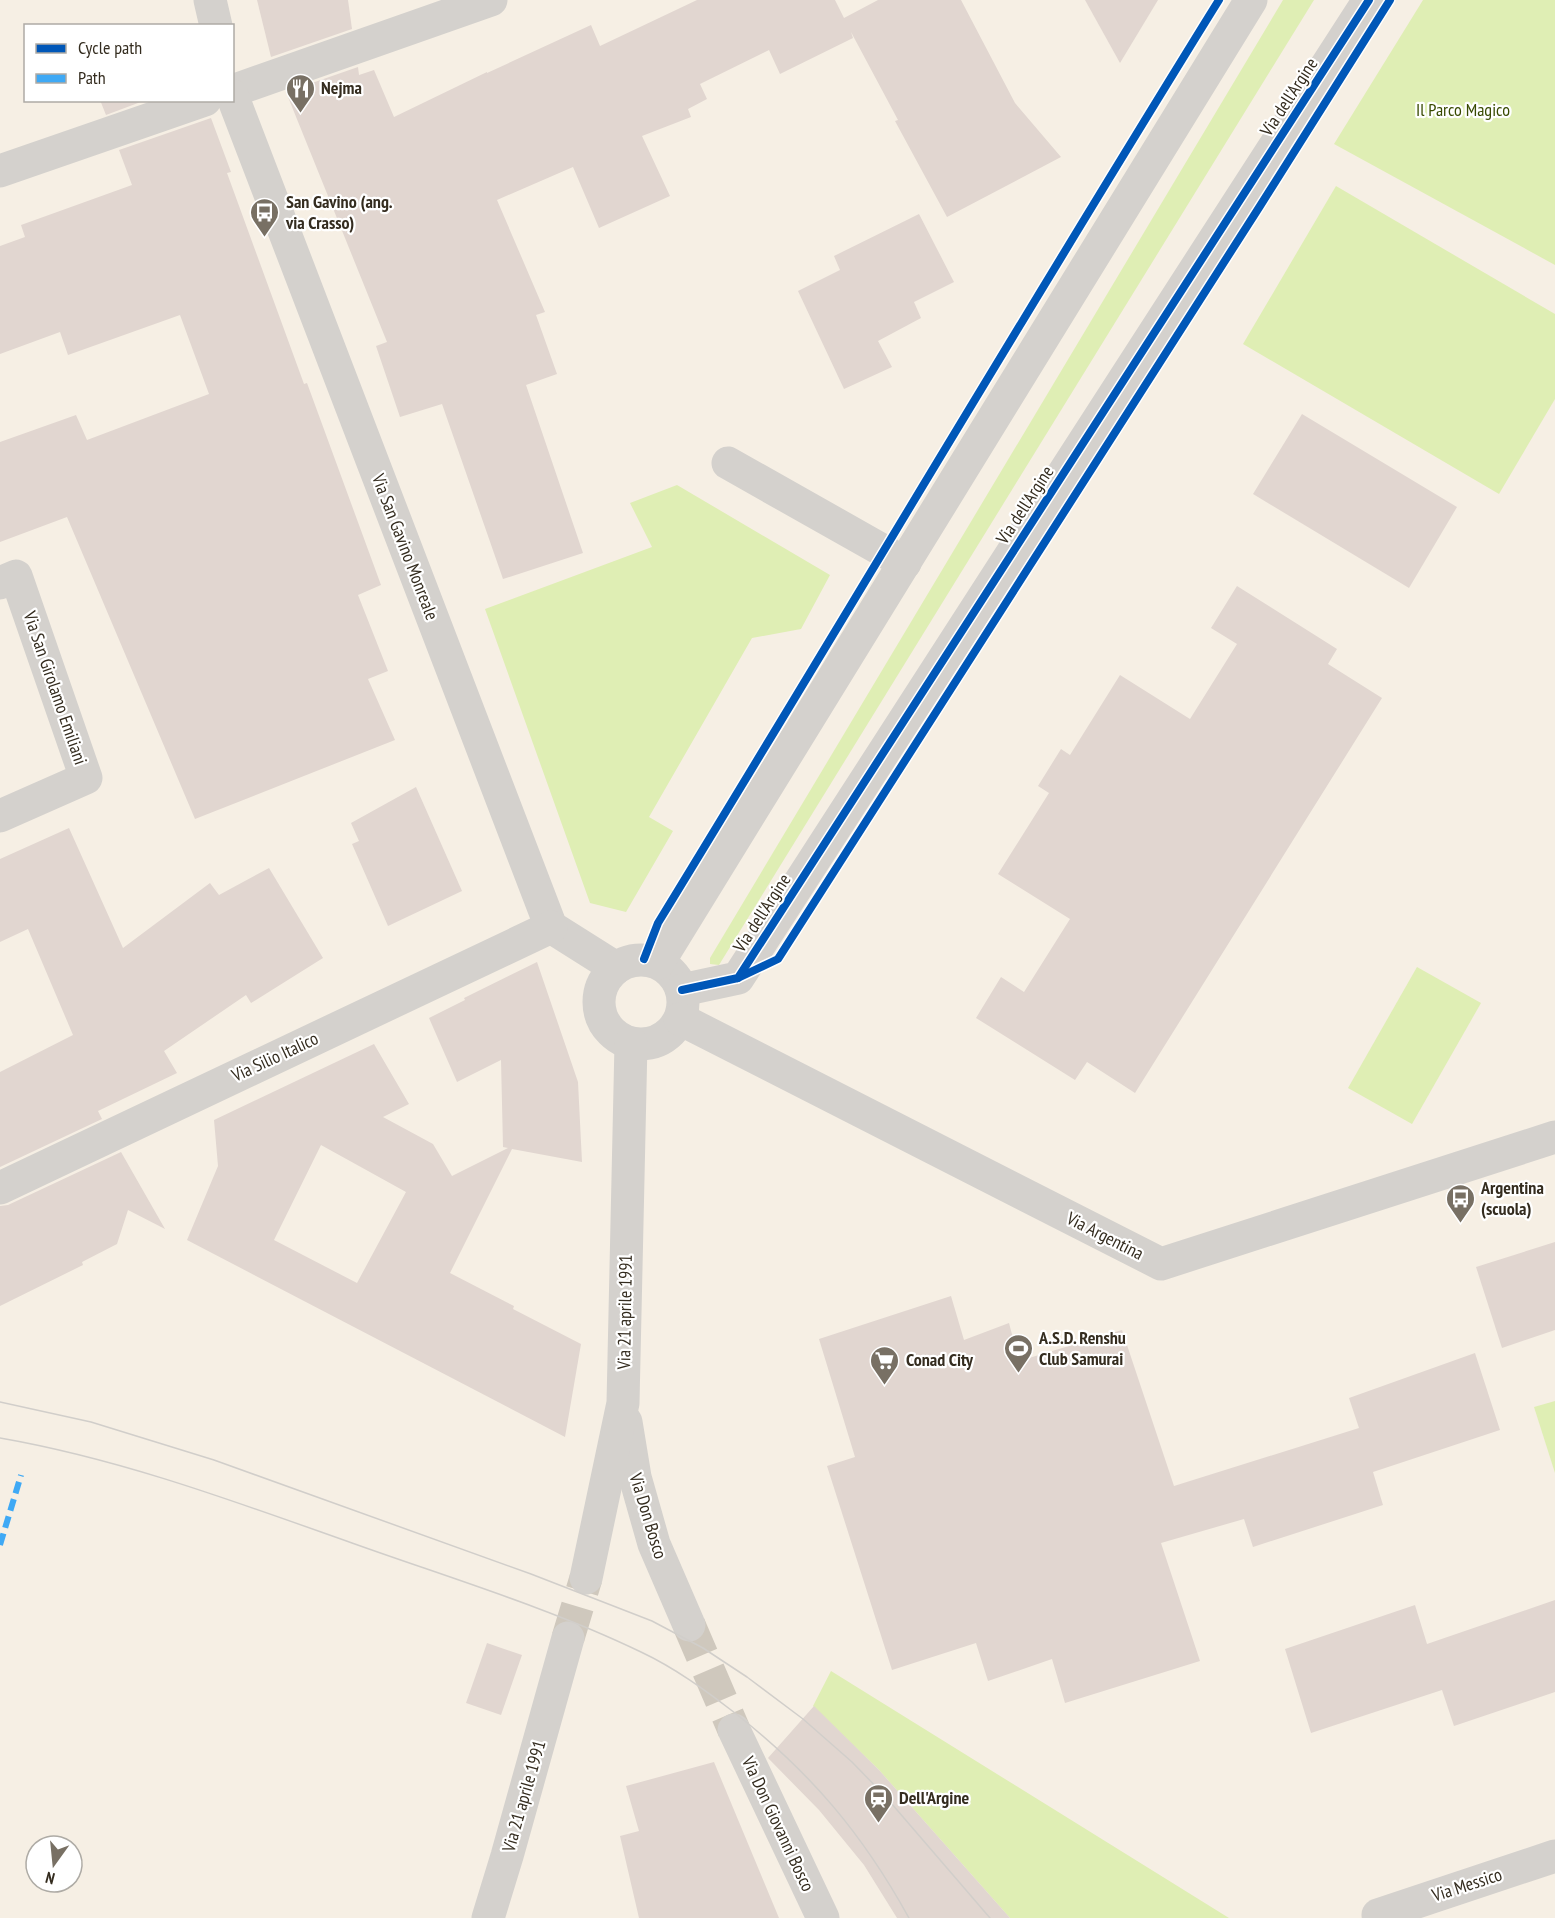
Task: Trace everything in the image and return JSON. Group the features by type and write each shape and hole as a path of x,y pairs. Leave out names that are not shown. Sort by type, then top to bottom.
{"street":[{"path":"210,0 216,24"},
{"path":"234,92 491,0"},
{"path":"658,963 1251,0"},
{"name":"Via dell'Argine","path":"681,1005 738,978 1369,0"},
{"name":"Via San Gavino Monreale","path":"234,98 551,927"},
{"path":"0,171 199,102"},
{"path":"728,462 905,563"},
{"name":"Via San Girolamo Emiliani","path":"0,816 86,778 8,580"},
{"path":"551,927 616,968"},
{"name":"Via Silio Italico","path":"0,1188 551,927"},
{"path":"644,959 658,963 670,971 679,983 681,1005 672,1031 660,1040 646,1044 631,1043 616,1036 606,1025 599,1011 599,997 603,983 616,968 629,961 644,959"},
{"name":"Via Argentina","path":"681,1005 1161,1264 1555,1137"},
{"name":"Via 21 aprile 1991","path":"586,1578 623,1403 631,1043"},
{"name":"Via Don Bosco","path":"623,1403 635,1478 654,1544 689,1625"},
{"name":"Via 21 aprile 1991","path":"488,1918 568,1638"},
{"name":"Via Don Giovanni Bosco","path":"734,1730 823,1918"},
{"name":"Via Messico","path":"1378,1915 1555,1856"}],"green space":[{"path":"1283,0 1314,0 719,965 710,964 710,958"},
{"name":"Il Parco Magico","path":"1423,0 1555,0 1555,265 1334,144"},
{"path":"1336,186 1555,314 1555,399 1499,494 1243,344"},
{"path":"677,485 830,575 801,629 752,638 649,817 673,831 626,912 590,903 485,609 652,547 630,503"},
{"path":"1417,967 1481,1003 1412,1124 1348,1088"},
{"path":"1555,1401 1555,1473 1534,1407"},
{"path":"831,1671 1229,1918 1010,1918 879,1770 813,1706"}],"building":[{"path":"257,0 348,0 352,29 271,57"},
{"path":"697,0 835,0 844,18 878,0 961,0 1015,103 1061,157 947,217 895,121 898,120 851,32 853,38 780,74 769,50 700,84 707,99 688,109 691,117 642,136 670,196 599,228 573,167 497,200 545,312 536,315 557,374 526,385 583,553 503,579 442,404 400,417 376,346 387,342 286,92 358,67 359,75 374,70 394,117 591,25 600,46"},
{"path":"1085,0 1158,0 1120,63"},
{"path":"101,102 141,102 106,115"},
{"path":"211,118 231,172 227,173 381,585 358,595 388,671 368,679 395,740 195,819 67,517 0,542 0,442 76,415 87,440 209,394 180,315 68,355 60,332 0,354 0,246 25,237 21,225 132,185 119,150"},
{"path":"919,214 954,282 914,302 921,318 878,341 892,367 844,389 798,291 840,270 834,256"},
{"path":"1302,414 1457,507 1409,588 1253,494"},
{"path":"1237,586 1337,649 1328,664 1382,698 1135,1093 1087,1062 1075,1080 976,1018 1001,977 1024,992 1070,919 998,874 1049,793 1038,786 1061,749 1070,755 1120,675 1190,719 1237,644 1211,628"},
{"path":"416,787 462,891 388,926 352,844 359,841 351,823"},
{"path":"69,828 123,948 210,883 219,895 269,868 323,958 251,1003 246,995 164,1051 177,1073 98,1111 102,1119 0,1167 0,1072 73,1035 28,929 0,942 0,859"},
{"path":"537,962 578,1082 582,1162 512,1149 450,1273 581,1344 565,1437 187,1240 218,1166 214,1120 374,1044 409,1104 383,1117 433,1144 452,1176 508,1148 503,1147 501,1060 457,1082 429,1018 465,1000 464,998","holes":["321,1145 406,1192 357,1283 274,1240"]},
{"path":"121,1152 165,1229 128,1210 117,1244 82,1262 83,1265 0,1306 0,1206 8,1205"},
{"path":"1555,1242 1555,1330 1502,1348 1476,1267"},
{"path":"951,1296 964,1340 1009,1323 1019,1361 1122,1330 1174,1486 1359,1428 1349,1398 1475,1353 1500,1430 1373,1472 1383,1505 1253,1547 1244,1519 1161,1543 1200,1661 1065,1703 1052,1659 988,1681 976,1643 892,1670 827,1466 855,1457 819,1339"},
{"path":"1555,1600 1555,1692 1454,1726 1442,1690 1311,1733 1285,1649 1415,1605 1427,1644"},
{"path":"487,1643 522,1655 501,1715 466,1703"},
{"name":"Dell'Argine","path":"814,1706 879,1770 1010,1918 897,1918 864,1865 819,1810 768,1758"},
{"path":"714,1762 779,1918 639,1918 620,1836 639,1831 626,1786"}],"tunnel":[{"path":"568,1638 586,1578"},
{"path":"689,1625 734,1730"}],"tram line":[{"path":"0,1402 91,1422 214,1460 531,1574 652,1621 703,1648 747,1677 803,1719 852,1762 885,1796 990,1918"},
{"path":"0,1438 90,1458 222,1497 535,1607 654,1658 690,1680 735,1713 788,1758 833,1806 853,1832 873,1859 909,1918"}],"marked path":[{"path":"0,1545 21,1475"}],"cycle path":[{"path":"644,959 658,923 1219,0"},
{"path":"682,990 738,978 1369,0"},
{"path":"738,978 778,959 1390,0"}],"place":[{"name":"Nejma","path":"300,114"},
{"name":"San Gavino (ang. via Crasso)","path":"265,238"},
{"name":"Argentina (scuola)","path":"1460,1224"},
{"name":"A.S.D. Renshu Club Samurai","path":"1018,1374"},
{"name":"Conad City","path":"885,1386"},
{"name":"Dell'Argine","path":"878,1824"}]}
